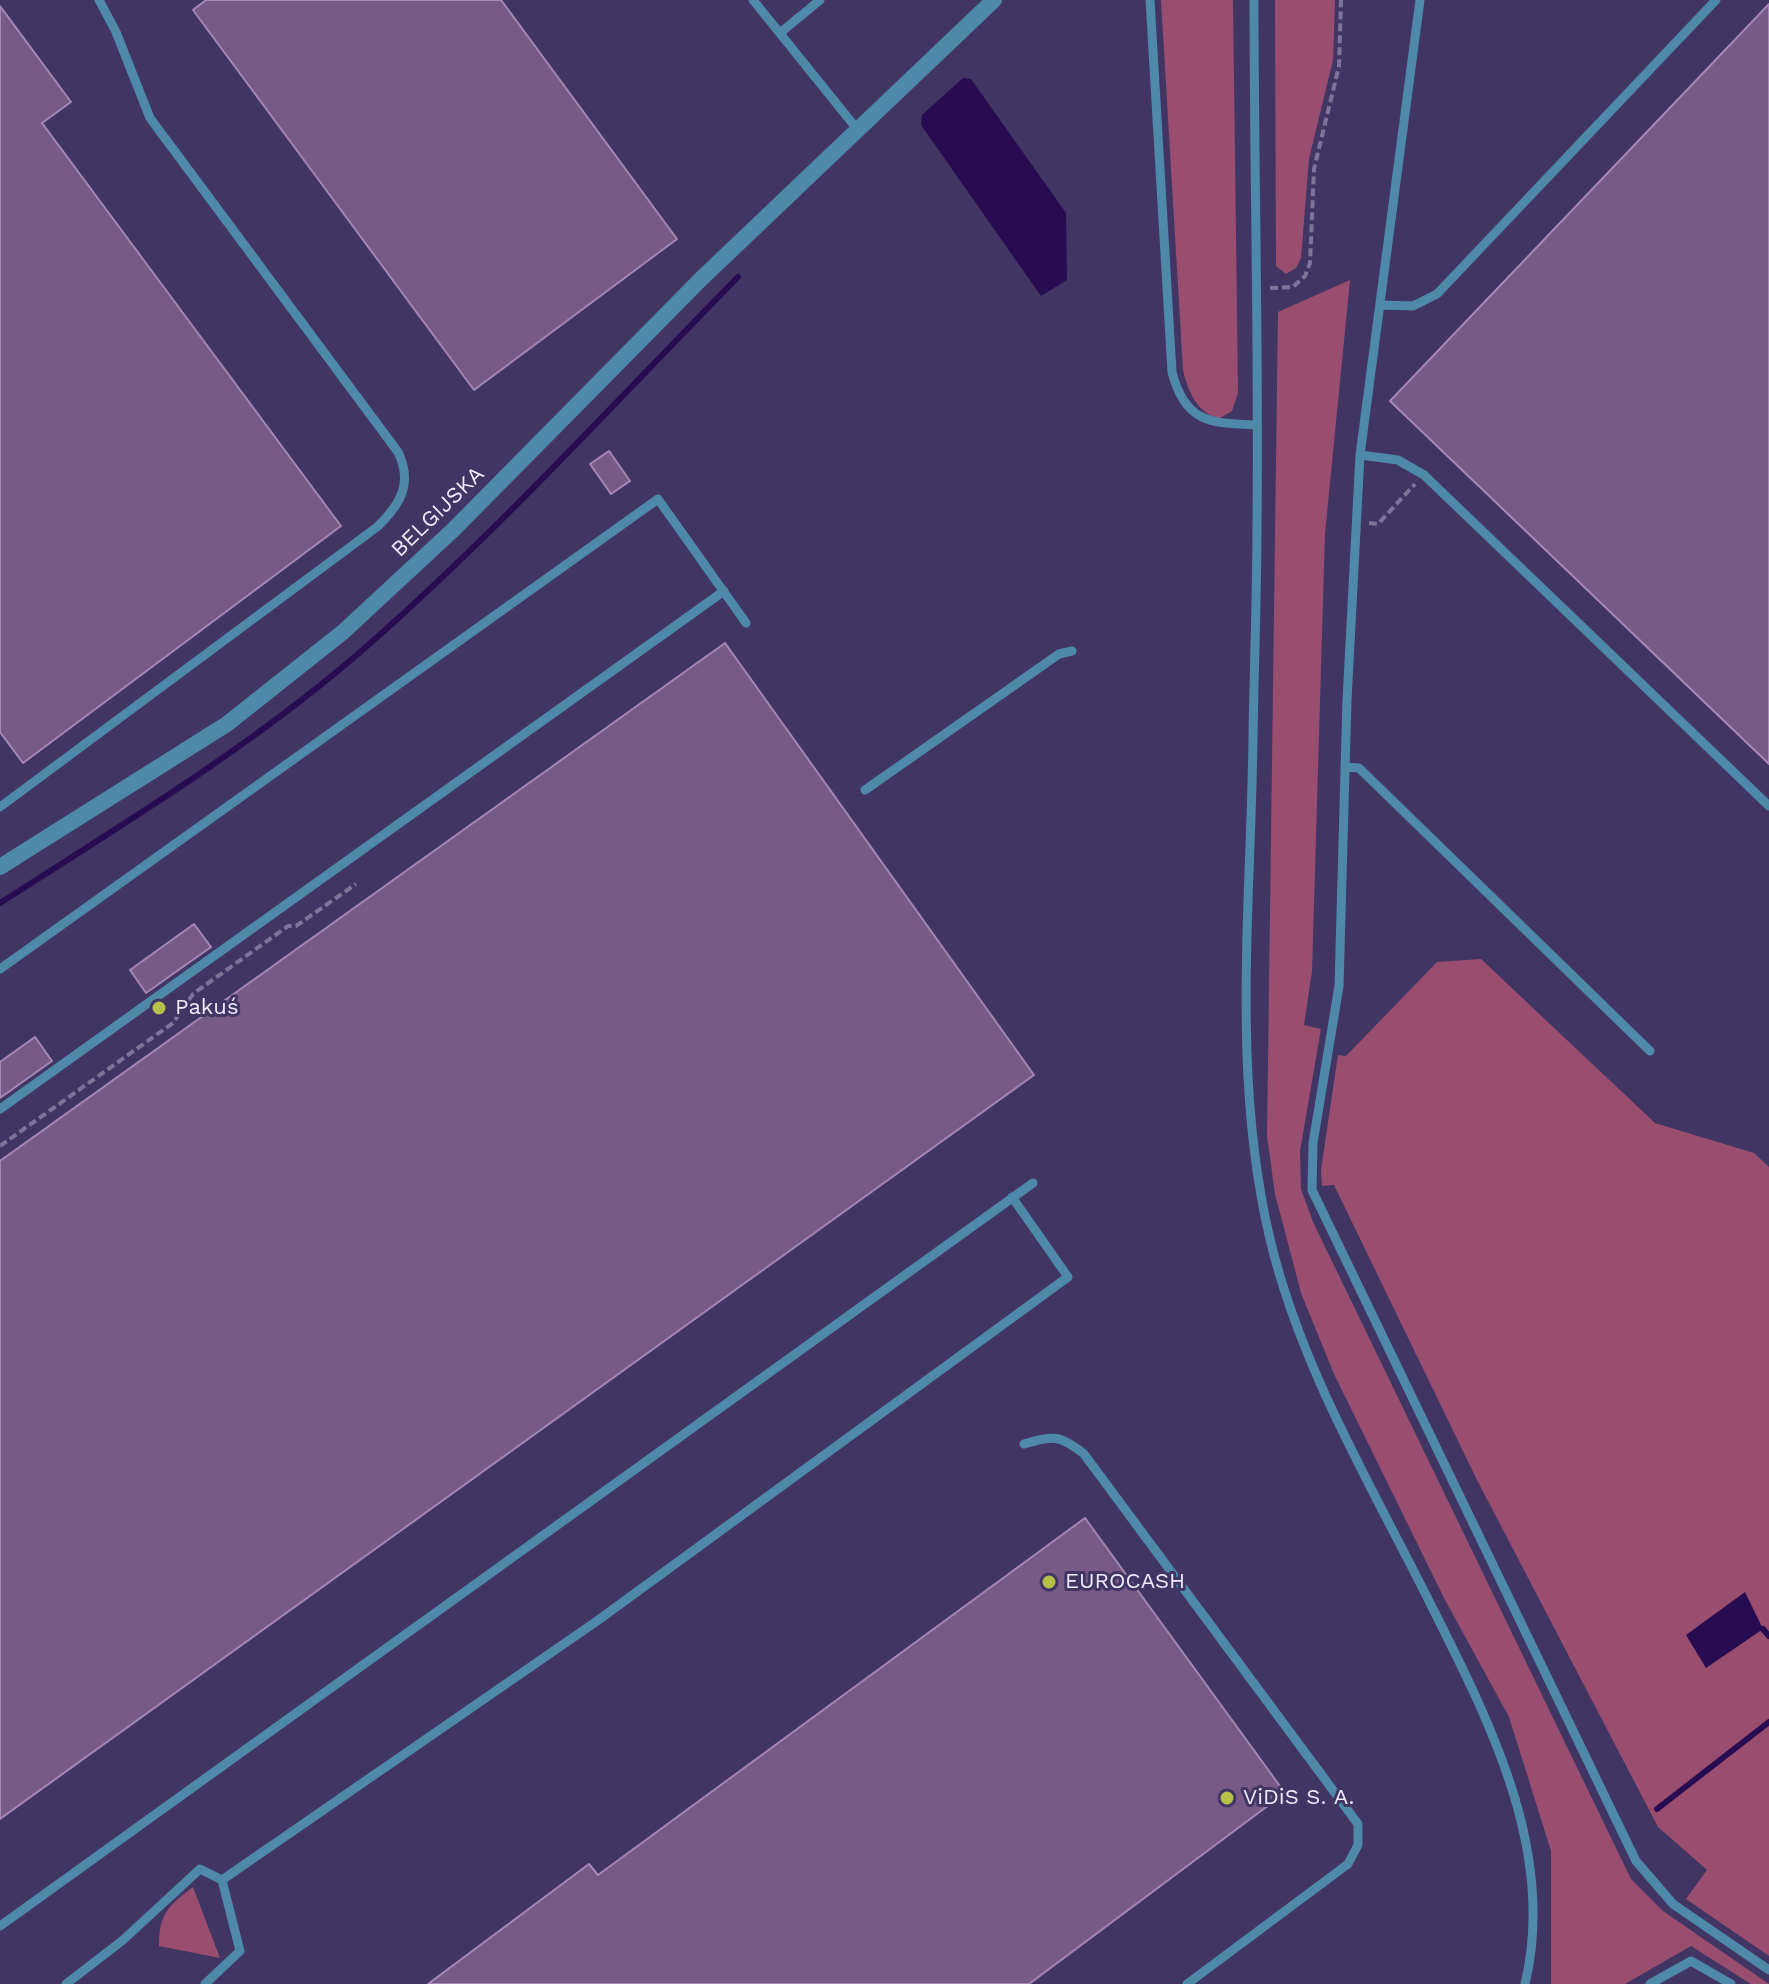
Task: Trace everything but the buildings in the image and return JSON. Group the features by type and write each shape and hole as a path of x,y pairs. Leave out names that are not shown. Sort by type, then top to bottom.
{"street":[{"name":"BELGIJSKA","path":"0,867 227,724 343,632 453,530 702,278 994,0"}],"lane":[{"path":"0,807 377,527 395,509 403,494 406,477 398,452 150,118 116,32 99,0"},
{"path":"753,0 857,129"},
{"path":"780,33 820,0"},
{"path":"1150,0 1172,372 1176,390 1200,418 1218,424 1257,425"},
{"path":"1254,0 1257,425 1246,1052 1259,1189 1279,1274 1312,1366 1456,1656 1501,1761 1521,1824 1532,1882 1534,1933 1525,1984"},
{"path":"1420,0 1360,455 1345,767 1339,986 1312,1168 1312,1190 1636,1861 1673,1904 1769,1970"},
{"path":"1380,305 1413,306 1437,294 1716,0"},
{"path":"1360,455 1398,460 1424,475 1769,806"},
{"path":"0,969 658,499 746,623"},
{"path":"0,1109 724,591"},
{"path":"865,790 1059,654 1072,651"},
{"path":"1345,767 1359,768 1650,1051"},
{"path":"3,1922 1033,1183"},
{"path":"222,1880 597,1621 1068,1277 1012,1197"},
{"path":"1024,1444 1048,1437 1064,1438 1084,1454 1358,1824 1358,1845 1348,1864 1192,1983"},
{"path":"66,1984 123,1940 200,1869 222,1880 240,1951 205,1984"},
{"path":"1650,1984 1691,1961 1731,1984"}],"path":[{"path":"1256,288 1293,287 1305,276 1310,263 1314,169 1339,66 1341,0"},
{"path":"1355,521 1378,524 1424,475"},
{"path":"0,1146 173,1023 193,994 288,926 296,926 356,884"}],"shaded area":[{"path":"1161,0 1233,0 1238,393 1232,411 1220,418 1200,407 1183,370"},
{"path":"1275,0 1335,0 1333,60 1309,159 1301,258 1296,268 1286,274 1276,266"},
{"path":"963,78 971,79 1066,213 1067,280 1041,296 921,125 922,115"},
{"path":"1350,280 1325,534 1312,971 1304,1025 1321,1029 1300,1151 1301,1189 1313,1222 1631,1879 1663,1911 1769,1984 1751,1984 1691,1946 1625,1984 1551,1984 1551,1851 1509,1717 1444,1598 1334,1374 1301,1293 1275,1194 1267,1136 1278,312"},
{"path":"1481,959 1655,1123 1754,1153 1769,1167 1769,1956 1686,1899 1707,1870 1658,1827 1477,1480 1334,1185 1322,1186 1321,1170 1338,1055 1346,1056 1437,962"},
{"path":"1745,1592 1763,1629 1706,1668 1686,1635"},
{"path":"193,1887 220,1958 159,1946 163,1918 177,1900"}],"waterway":[{"path":"0,903 234,750 366,647 509,512 738,277"},
{"path":"1763,1629 1769,1636"},
{"path":"1657,1809 1769,1722"}],"place":[{"name":"Pakuś","path":"159,1008"},
{"name":"EUROCASH","path":"1049,1582"},
{"name":"ViDiS S. A.","path":"1227,1798"}]}
